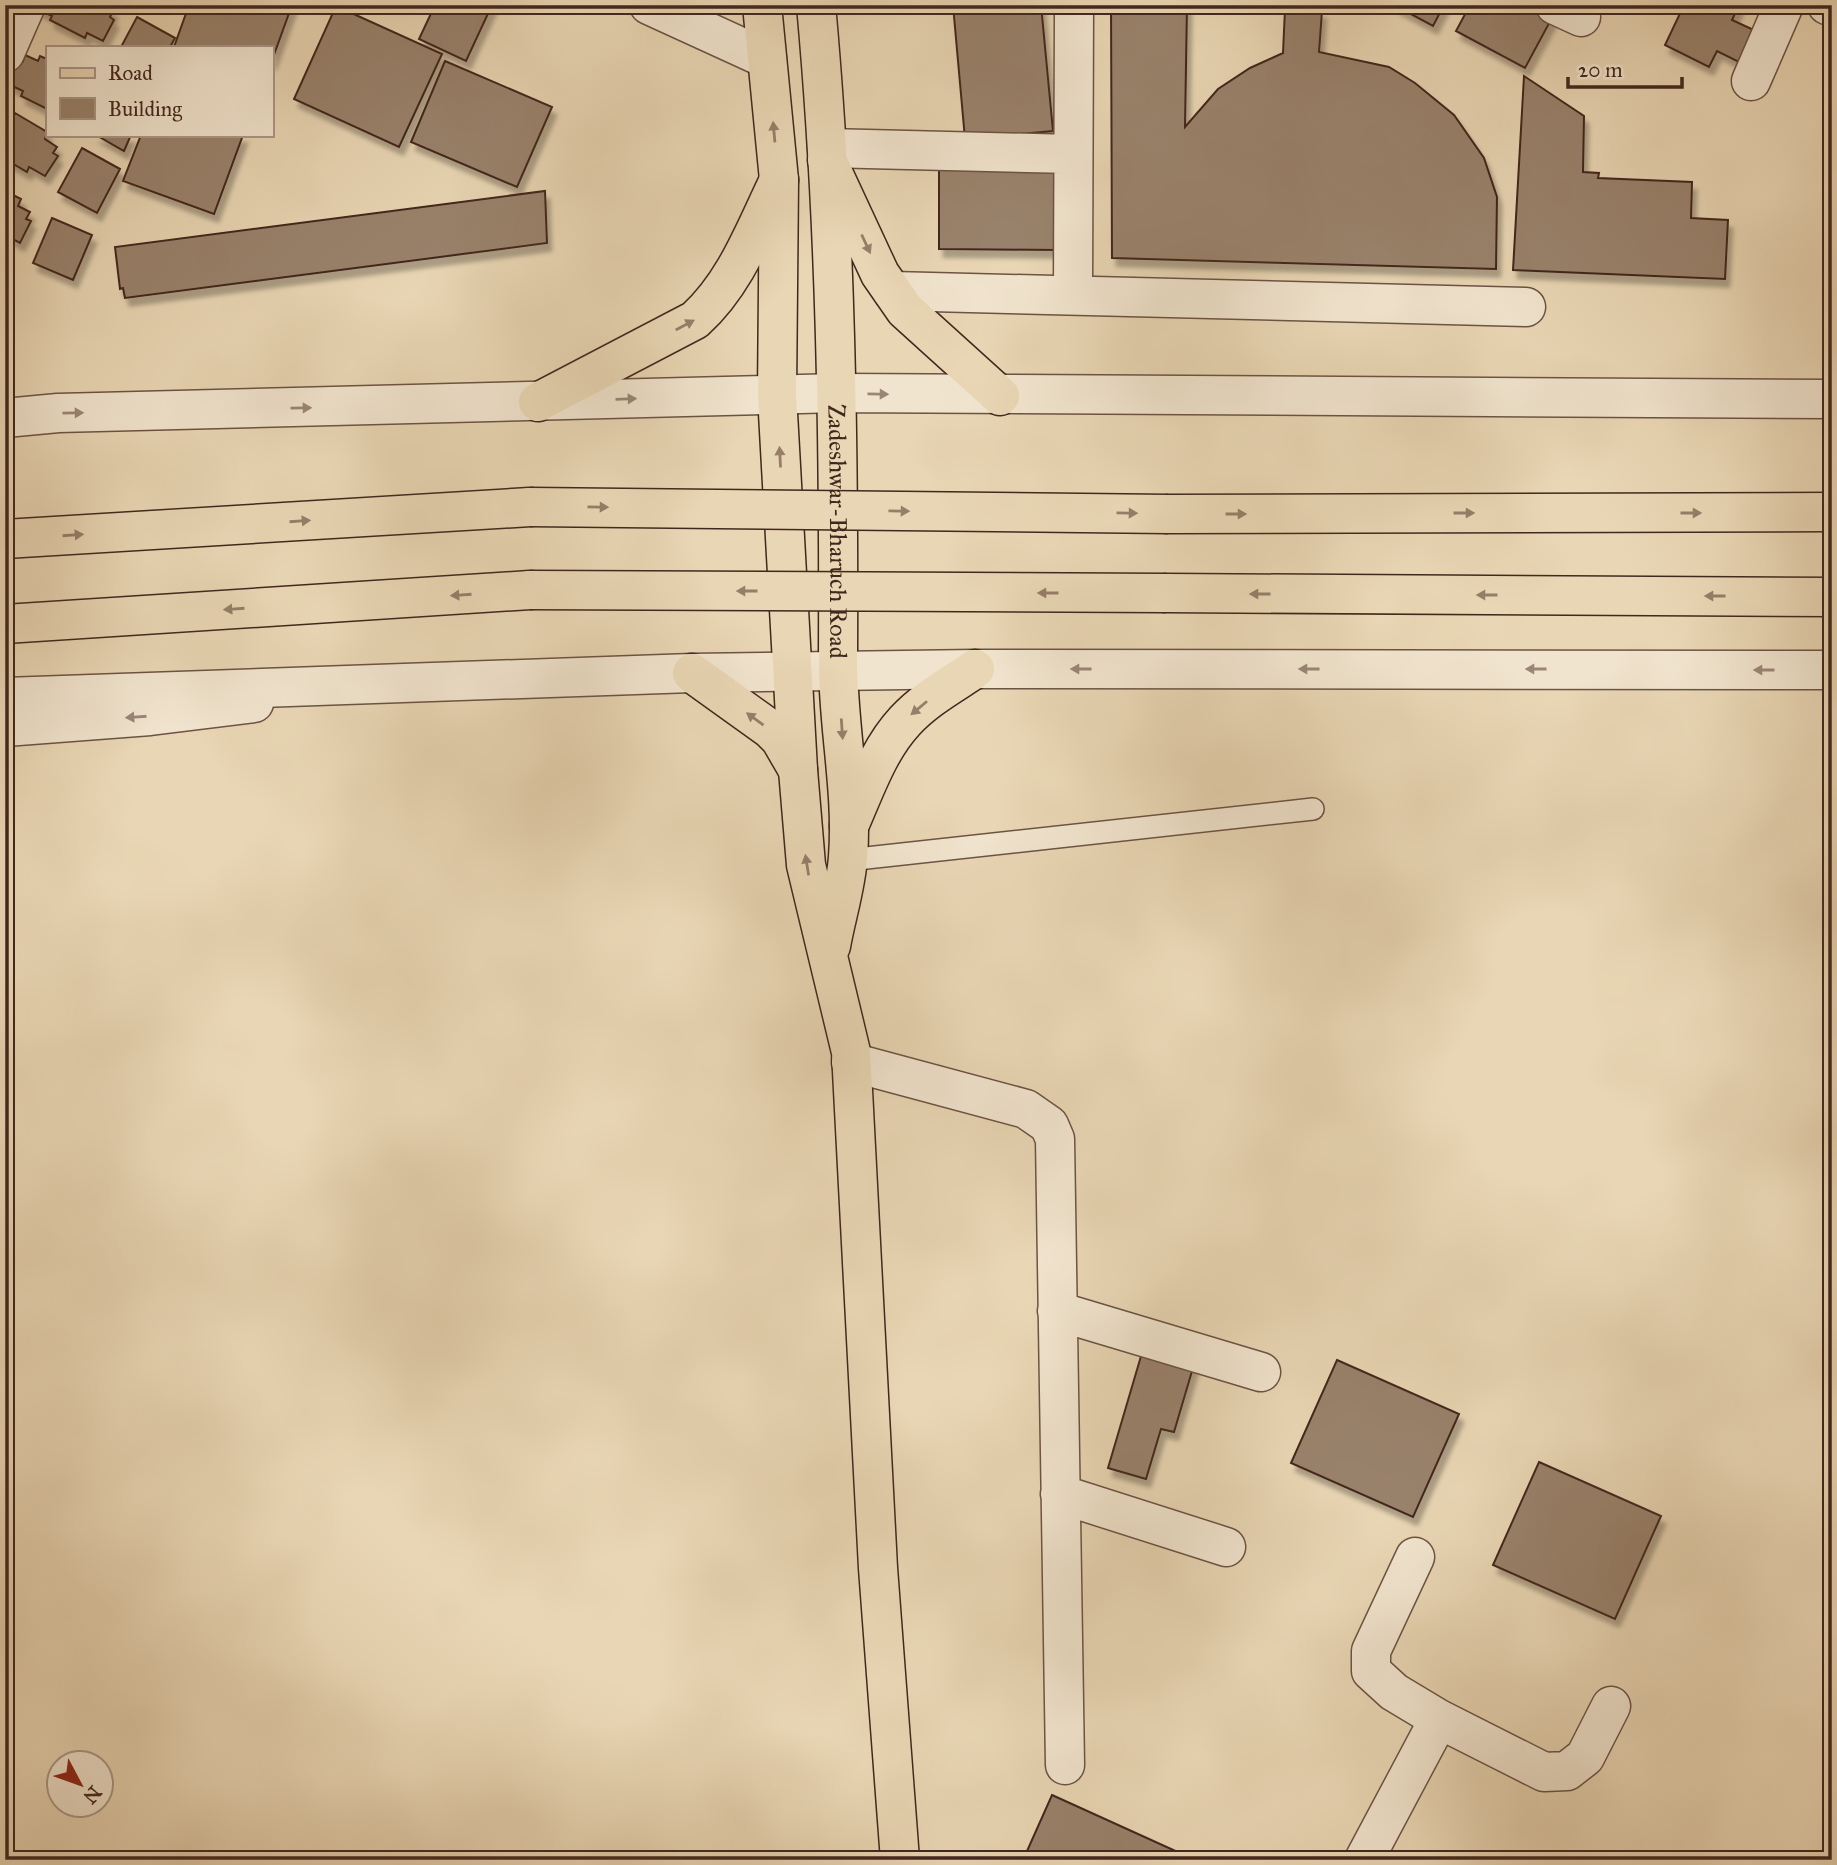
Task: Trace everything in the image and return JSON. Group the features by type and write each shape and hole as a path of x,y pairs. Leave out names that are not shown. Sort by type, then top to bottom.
{"main road":[{"name":"Zadeshwar-Bharuch Road","path":"762,5 779,180 777,394 798,770 806,865 851,1057 878,1568 900,1860"},
{"name":"Zadeshwar-Bharuch Road","path":"816,5 827,154 839,393 838,672 848,843 829,955"},
{"path":"827,154 880,274 905,310 1000,396"},
{"path":"538,402 695,320 713,304 729,283 779,180"},
{"path":"5,539 530,506 1168,514 1832,513"},
{"path":"5,624 530,590 1832,597"},
{"path":"848,843 878,758 904,722 921,705 975,669"},
{"path":"692,673 770,729 780,739 798,770"}],"street":[{"path":"5,53 26,5"},
{"path":"649,5 767,60"},
{"path":"1073,295 1074,5"},
{"path":"1751,81 1784,5"},
{"path":"827,154 1072,154"},
{"path":"892,291 1526,307"},
{"path":"5,418 58,413 839,393 1832,399"},
{"path":"5,697 692,673 975,669 1832,670"},
{"path":"5,727 149,716 423,681"},
{"path":"851,1057 1026,1109 1049,1125 1055,1139 1065,1765"},
{"path":"1057,1311 1261,1372"},
{"path":"1060,1494 1226,1547"},
{"path":"1415,1557 1371,1651 1371,1671 1394,1692 1439,1719 1544,1772 1567,1771 1585,1756 1611,1706"},
{"path":"1364,1860 1439,1719"}],"lane":[{"path":"848,843 1313,809"}],"building":[{"path":"37,5 103,5 113,10 110,17 114,20 103,41 87,33 85,38 50,20 52,16 36,8"},
{"path":"189,5 292,5 273,57 273,46 174,46"},
{"path":"435,5 492,5 466,61 419,39"},
{"path":"953,5 1041,5 1053,131 965,139"},
{"path":"1111,5 1187,5 1185,127 1218,89 1250,68 1283,53 1285,9 1322,11 1319,52 1389,67 1415,83 1454,115 1484,158 1497,197 1496,269 1112,258"},
{"path":"1394,5 1444,5 1433,26"},
{"path":"1470,5 1533,5 1553,16 1525,68 1456,31"},
{"path":"1684,5 1739,5 1732,20 1756,31 1741,63 1717,51 1709,67 1665,45"},
{"path":"336,6 442,54 399,147 294,99"},
{"path":"137,17 175,38 171,46 122,46"},
{"path":"25,55 38,61 40,56 46,59 46,108 21,96 23,91 6,83 19,58 23,61"},
{"path":"445,61 552,107 517,187 411,142"},
{"path":"1524,76 1584,116 1583,172 1599,173 1598,178 1692,182 1691,218 1728,220 1725,279 1513,270"},
{"path":"15,113 46,131 45,139 57,147 53,153 58,156 45,176 29,167 27,172 5,159 5,115 12,119"},
{"path":"98,136 131,136 124,151"},
{"path":"141,136 243,136 214,214 123,181"},
{"path":"82,148 120,169 97,213 58,192"},
{"path":"939,167 1059,167 1058,250 939,249"},
{"path":"5,191 21,199 18,206 30,212 26,219 31,221 20,243 5,235"},
{"path":"545,191 547,243 125,298 123,288 120,289 115,247"},
{"path":"52,218 92,235 73,280 33,263"},
{"path":"1144,1346 1195,1361 1174,1432 1161,1429 1146,1479 1108,1468"},
{"path":"1337,1360 1459,1414 1413,1517 1291,1463"},
{"path":"1539,1462 1661,1516 1615,1619 1493,1565"},
{"path":"1052,1795 1191,1858 1023,1860"}]}
